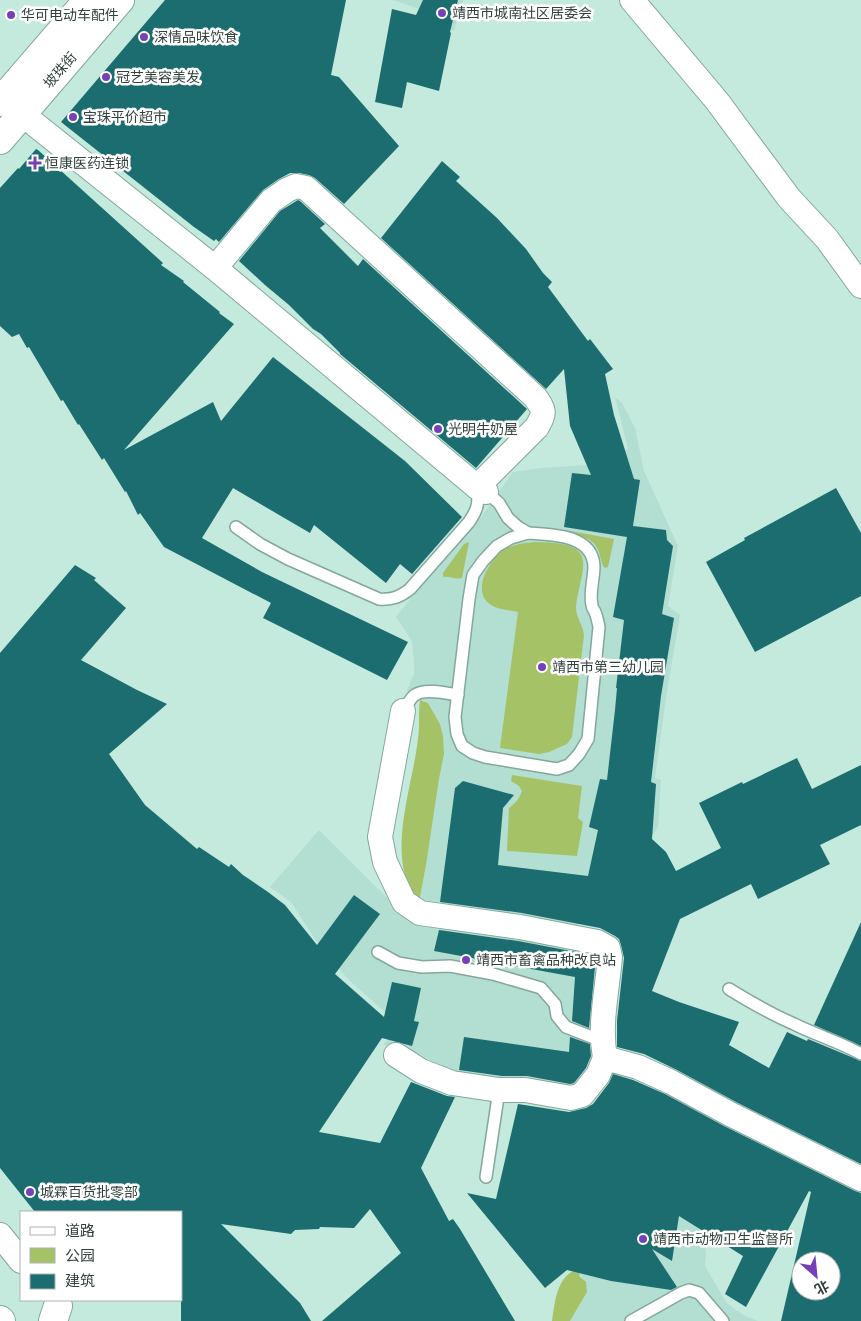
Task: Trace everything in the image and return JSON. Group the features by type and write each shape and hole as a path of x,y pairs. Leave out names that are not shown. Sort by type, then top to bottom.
{"main road":[{"name":"坡珠街","path":"0,140 11,108 88,0"},
{"name":"坡珠街","path":"11,108 120,0"}],"street":[{"path":"632,0 717,101 789,198 827,239 861,286"},
{"path":"11,108 215,268 482,490 537,427 543,415 542,407 528,390 306,188 296,186 271,201 215,268"},
{"path":"396,1055 421,1070 452,1083 499,1090 525,1090 571,1098 582,1095 598,1075 604,1050 603,1019 610,958 608,948 597,942 520,927 420,913 404,902 385,862 380,836 403,711"},
{"path":"604,1050 861,1179"},
{"path":"0,1235 20,1260"}],"lane":[{"path":"236,527 260,544 288,559 379,599 390,600 402,596 410,589 469,522 482,490 498,503 508,518 528,533"},
{"path":"528,533 563,536 576,540 586,547 594,566 592,605 599,627 588,739 579,754 569,765 557,769 485,757 473,753 462,746 457,734 455,717 458,695 473,575 483,561 497,546 511,538 528,533"},
{"path":"403,711 414,695 426,691 458,695"},
{"path":"378,952 398,963 422,967 450,966 493,974 541,988 555,1004 557,1016 566,1027 604,1050"},
{"path":"729,989 786,1021 861,1054"},
{"path":"486,1177 499,1090"},
{"path":"631,1321 689,1290 699,1293 723,1321"}],"shaded area":[{"name":"靖西市城南社区居委会","path":"393,0 464,0 460,7 454,31 417,8"},
{"name":"靖西市第三幼儿园","path":"615,397 622,403 635,428 644,471 678,546 668,606 680,615 655,778 661,780 658,827 581,908 577,929 419,903 444,754 440,724 428,703 409,695 407,690 414,674 412,641 396,617 430,574 481,517 513,472 588,465 628,449"},
{"name":"靖西市畜禽品种改良站","path":"319,830 406,917 598,953 603,965 583,1079 571,1090 456,1073 439,1066 420,1054 394,1046 383,1045 388,1040 390,1029 385,1012 349,980 333,962 317,942 291,902 270,887"},
{"name":"靖西市动物卫生监督所","path":"593,1172 699,1225 700,1234 705,1244 705,1266 726,1302 745,1316 758,1321 570,1321 587,1292 578,1269"}],"green space":[{"path":"565,530 614,539 608,567 605,568 603,566 594,543"},
{"path":"469,542 462,578 443,577 443,573 464,544"},
{"path":"536,542 571,546 581,554 583,561 576,608 584,635 572,737 567,744 539,754 500,748 518,612 494,607 485,599 482,593 482,585 487,569 502,551 514,545"},
{"path":"420,700 428,703 440,724 444,754 419,903 408,885 403,866 402,845 403,823 418,738"},
{"path":"512,775 582,786 578,818 583,822 577,856 507,851 509,808 517,801 522,791 519,786 511,781"},
{"path":"578,1269 580,1277 586,1282 587,1292 570,1321 552,1321 556,1298 561,1284 565,1278"}],"building":[{"path":"165,0 346,0 331,75 339,77 399,146 344,204 315,178 299,173 290,173 263,190 219,242 216,239 214,241 61,122"},
{"path":"423,0 458,0 439,91 407,82 402,108 375,102 392,9 416,15"},
{"path":"36,149 163,263 161,265 184,281 234,324 124,450 213,402 221,421 273,357 405,461 462,517 412,574 400,564 386,583 314,525 310,533 233,488 202,538 262,572 408,642 387,680 263,618 271,603 164,547 140,513 138,515 126,491 104,458 102,460 63,400 61,401 29,347 27,348 19,334 12,337 0,326 0,188"},
{"path":"442,161 460,177 456,181 497,218 526,249 552,282 548,287 588,341 590,339 613,369 605,374 614,415 634,479 640,480 633,526 666,530 667,540 673,546 662,614 674,618 661,696 651,782 656,784 652,839 666,852 676,871 721,848 699,803 797,758 812,789 861,765 861,825 820,845 830,864 758,899 751,884 680,919 652,991 739,1022 729,1045 769,1068 787,1032 861,1061 861,1164 644,1054 617,1047 617,1021 624,958 619,939 615,936 600,928 522,913 440,902 455,788 463,781 514,795 503,808 498,865 588,876 598,830 589,827 600,779 607,780 624,620 613,617 627,537 564,527 572,473 591,475 570,426 564,369 546,389 381,238"},
{"path":"298,200 325,224 320,228 358,266 363,259 527,409 476,468 340,354 321,334 313,329 239,261 280,211"},
{"path":"836,488 861,533 861,596 755,652 706,562 745,540 744,538"},
{"path":"75,565 96,578 94,580 126,608 81,660 167,704 109,754 145,805 197,849 199,847 229,867 231,864 243,875 285,905 317,945 354,895 380,914 335,974 384,1017 392,982 421,988 414,1021 419,1022 412,1046 382,1038 319,1132 380,1143 411,1082 447,1096 455,1097 421,1168 449,1221 453,1219 460,1229 515,1321 322,1321 401,1253 370,1209 354,1228 320,1227 319,1229 295,1230 291,1234 221,1224 300,1303 311,1321 181,1321 182,1211 34,1211 0,1168 0,653"},
{"path":"861,922 861,1046 814,1025"},
{"path":"439,930 518,941 596,957 589,1028 572,1021 575,977 434,951"},
{"path":"464,1037 569,1052 570,1037 590,1044 591,1056 586,1068 574,1083 570,1084 527,1076 502,1076 459,1070"},
{"path":"613,1074 633,1080 665,1094 724,1126 861,1193 861,1321 781,1321 791,1278 791,1301 841,1301 841,1251 797,1251 811,1192 809,1191 746,1307 725,1294 743,1256 679,1216 672,1261 652,1249 677,1287 671,1290 611,1281 567,1270 545,1288 467,1193 496,1199 518,1104 569,1112 586,1108 593,1104 609,1083"}],"place":[{"name":"靖西市城南社区居委会","path":"442,13"},
{"name":"华可电动车配件","path":"11,15"},
{"name":"深情品味饮食","path":"144,37"},
{"name":"冠艺美容美发","path":"106,77"},
{"name":"宝珠平价超市","path":"73,117"},
{"name":"恒康医药连锁","path":"35,163"},
{"name":"光明牛奶屋","path":"438,429"},
{"name":"靖西市第三幼儿园","path":"542,667"},
{"name":"靖西市畜禽品种改良站","path":"466,960"},
{"name":"城霖百货批零部","path":"30,1192"},
{"name":"靖西市动物卫生监督所","path":"643,1239"}]}
